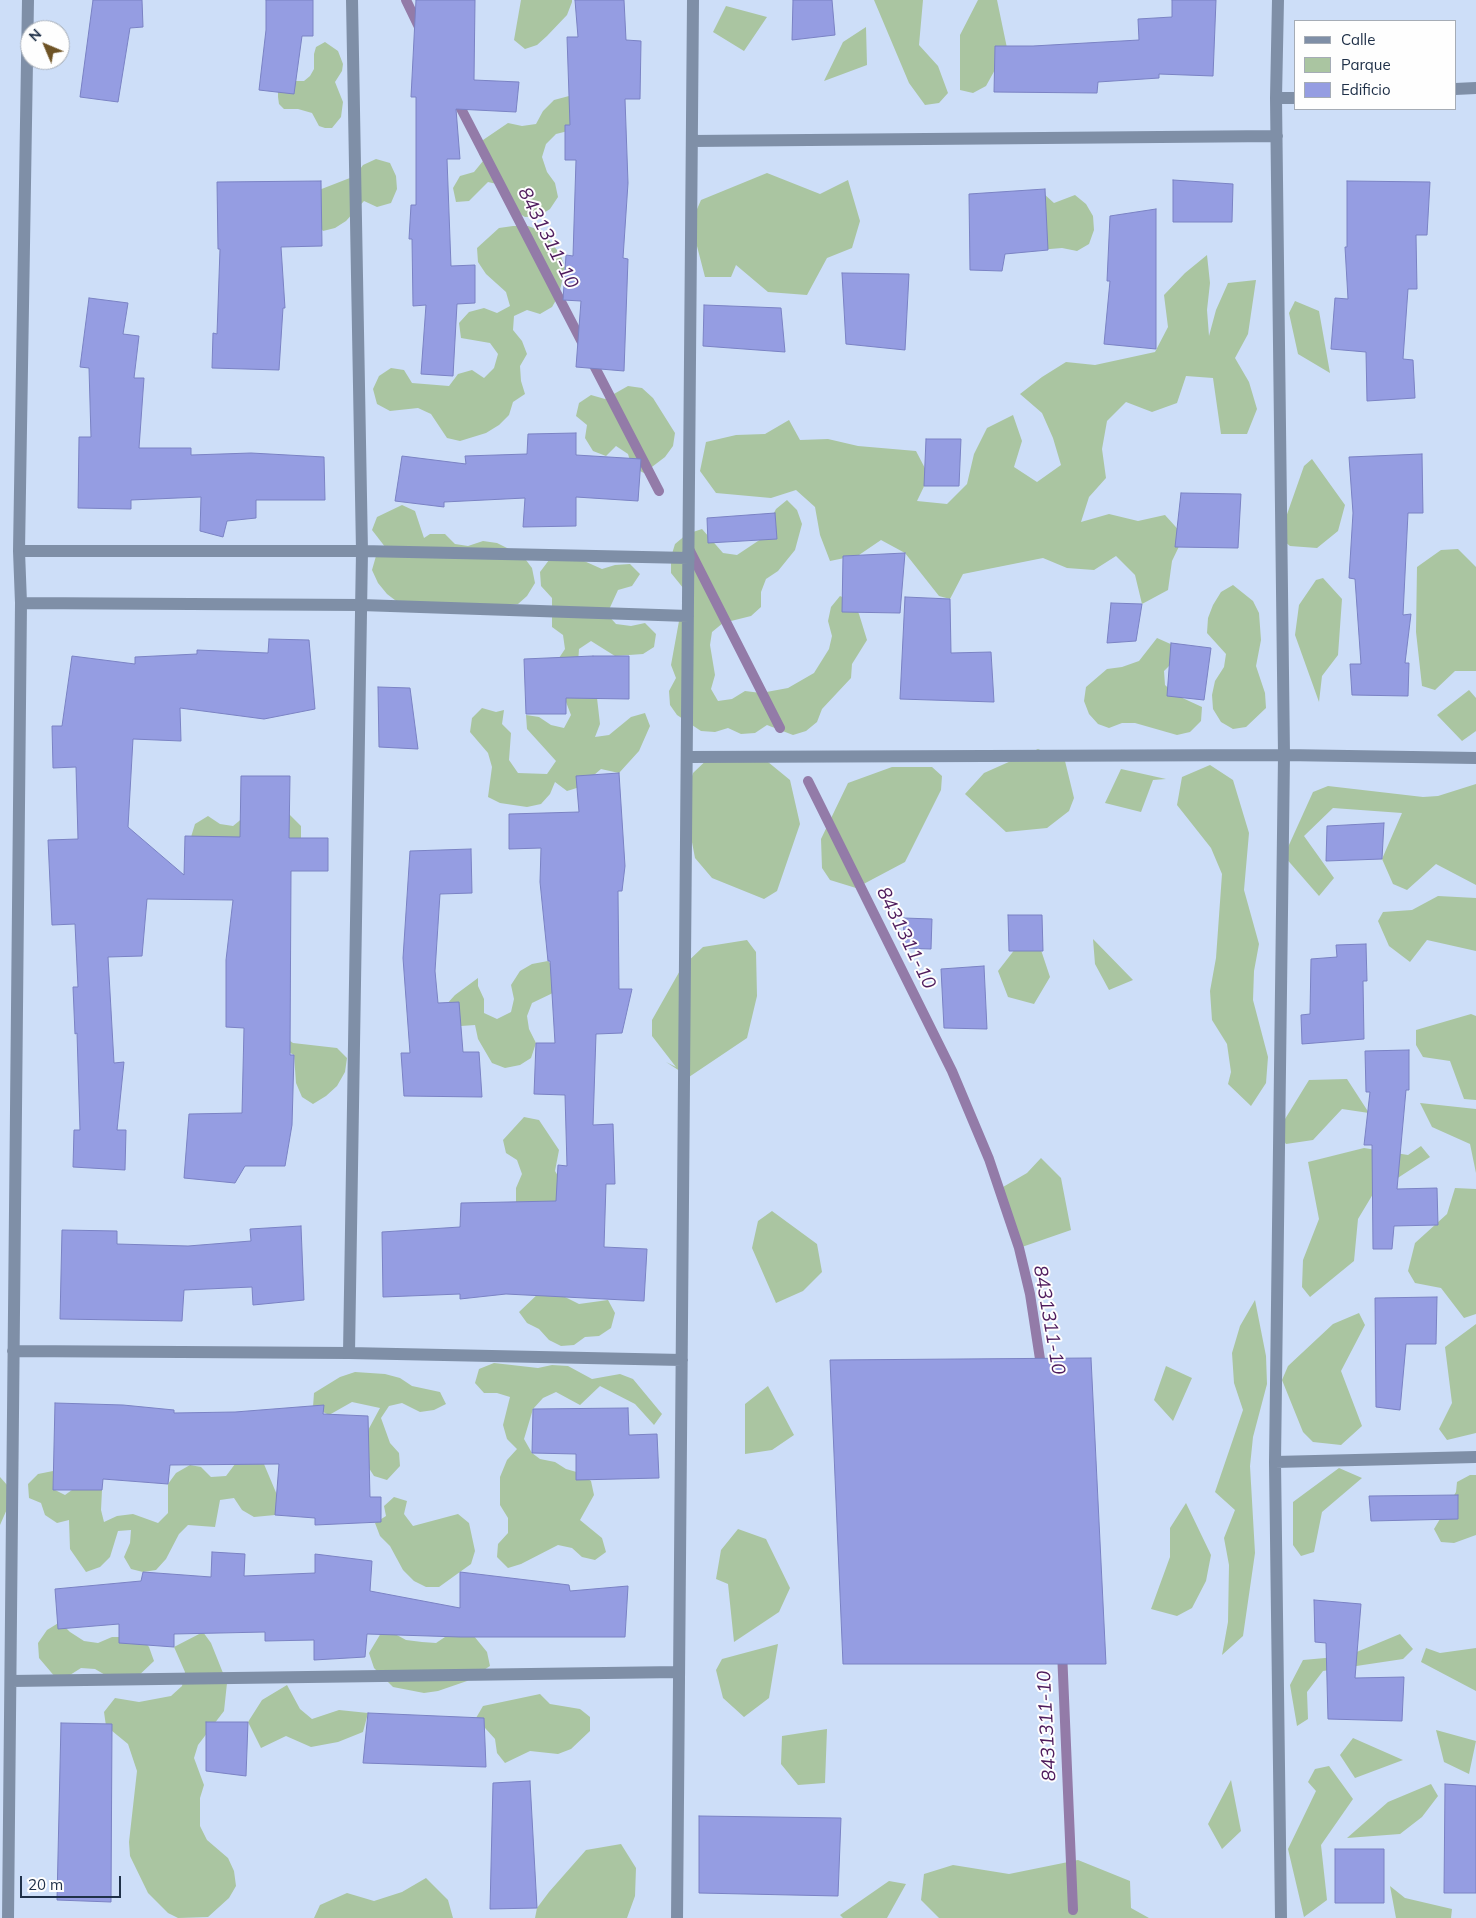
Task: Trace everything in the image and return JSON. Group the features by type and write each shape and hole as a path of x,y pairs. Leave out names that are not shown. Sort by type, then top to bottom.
{"street":[{"path":"8,1918 22,603 19,551 28,0"},
{"path":"349,1353 362,550 352,0"},
{"path":"677,1918 693,0"},
{"path":"1278,0 1276,98 1284,755 1274,1462 1281,1918"},
{"path":"1456,89 1476,88"},
{"path":"1276,98 1294,98"},
{"path":"692,141 1277,136"},
{"path":"19,551 362,550 688,558"},
{"path":"22,603 360,605 688,616"},
{"path":"687,757 1284,755 1476,758"},
{"path":"13,1351 349,1353 682,1360"},
{"path":"1274,1462 1476,1457"},
{"path":"11,1681 679,1672"}],"green space":[{"path":"521,0 572,0 572,2 567,15 547,36 537,45 525,49 514,40"},
{"path":"874,0 923,0 919,45 938,66 948,93 939,103 925,105 909,83"},
{"path":"978,0 997,0 1007,48 986,86 973,93 960,90 960,35"},
{"path":"726,6 767,17 744,51 713,32"},
{"path":"866,27 867,65 824,81 843,42"},
{"path":"325,42 338,51 343,64 342,71 335,82 343,102 341,117 332,128 319,126 312,113 298,109 284,109 279,104 278,97 278,91 289,81 304,81 310,76 314,69 316,47"},
{"path":"569,96 575,106 568,131 556,134 546,144 542,157 547,172 555,183 558,197 550,209 539,216 525,217 513,210 501,185 488,182 469,201 456,202 453,188 460,176 474,172 483,161 479,154 483,140 508,123 522,126 536,124 543,111 554,100"},
{"path":"376,159 390,163 396,176 397,189 391,203 377,207 364,201 346,221 335,228 323,231 313,219 319,190 355,176 363,165"},
{"path":"767,173 820,194 848,180 860,221 852,248 827,258 807,295 768,292 736,265 731,277 705,277 691,223 701,200"},
{"path":"1044,194 1054,203 1075,195 1086,204 1093,216 1094,230 1089,244 1077,251 1062,248 1038,250"},
{"path":"528,226 542,231 560,254 565,267 559,295 552,307 540,314 527,310 514,316 513,330 522,341 527,354 520,366 521,381 525,394 513,402 509,415 499,425 486,433 460,441 447,438 431,414 418,408 390,411 377,404 373,389 379,376 391,368 404,370 412,383 449,386 458,374 472,370 484,378 494,368 498,354 490,343 461,338 459,323 469,312 484,308 497,313 510,306 506,292 486,274 478,262 477,248 499,228"},
{"path":"1207,255 1210,283 1207,310 1209,336 1216,310 1228,283 1256,280 1248,334 1235,358 1249,382 1257,409 1247,434 1221,434 1213,378 1186,376 1177,403 1152,412 1126,402 1107,421 1102,449 1106,478 1089,497 1081,522 1109,514 1138,521 1165,515 1184,536 1172,561 1168,590 1142,604 1135,575 1116,556 1094,570 1067,568 1043,558 963,574 950,599 939,596 905,553 881,540 859,555 830,561 820,535 815,507 796,490 771,498 716,493 700,471 706,442 736,435 765,434 789,420 800,440 828,439 858,446 916,451 929,476 917,501 947,504 967,484 974,454 987,428 1013,415 1022,441 1014,467 1037,482 1061,465 1053,438 1042,413 1020,394 1066,362 1095,365 1155,352 1168,327 1164,295 1185,273"},
{"path":"1295,301 1319,311 1330,373 1298,354 1289,313"},
{"path":"628,386 642,388 653,398 675,433 673,446 665,457 644,473 632,467 628,454 616,446 606,456 593,451 585,438 587,425 576,416 579,403 591,395 605,399"},
{"path":"1312,459 1345,505 1338,531 1317,548 1290,546 1279,537 1304,466"},
{"path":"787,500 797,510 802,524 795,550 778,571 766,579 761,592 761,607 751,616 723,623 712,632 710,645 715,675 711,689 718,701 732,699 745,691 761,693 788,688 814,673 829,649 832,636 828,621 831,607 840,596 853,602 867,640 852,664 851,678 822,709 817,722 806,731 793,735 767,725 755,733 741,734 728,728 715,732 701,731 677,715 670,705 669,691 676,678 671,665 679,621 688,594 671,573 671,557 675,544 687,534 702,529 723,553 737,555 761,539 776,509"},
{"path":"402,505 415,511 424,538 430,534 445,534 455,544 468,546 483,541 497,543 523,556 532,568 535,583 527,596 518,604 422,613 408,610 387,594 378,583 372,570 376,556 389,552 372,530 377,517"},
{"path":"1458,549 1476,567 1476,671 1455,671 1435,690 1422,686 1416,632 1417,567 1441,550"},
{"path":"575,557 602,569 615,565 630,564 640,574 632,586 618,590 607,614 616,624 631,626 645,623 656,634 654,647 643,654 615,656 591,641 579,649 578,663 597,698 600,724 595,737 609,735 631,717 645,713 650,726 639,751 619,773 601,769 580,787 567,791 555,782 550,794 541,804 527,807 500,803 488,797 492,767 488,753 470,732 472,718 482,708 496,712 504,710 502,724 511,733 509,760 518,773 547,774 556,761 527,729 526,715 539,717 551,725 564,728 571,715 566,702 557,661 565,649 563,635 552,627 552,598 541,586 540,572 549,560"},
{"path":"1323,578 1342,599 1338,655 1322,676 1319,702 1295,635 1299,605 1316,580"},
{"path":"1233,585 1253,601 1259,613 1261,640 1256,666 1265,693 1266,708 1246,727 1233,729 1221,722 1213,709 1212,695 1215,681 1224,667 1226,654 1207,633 1208,618 1213,605 1221,592"},
{"path":"1157,638 1175,646 1174,661 1164,671 1165,685 1176,695 1202,707 1201,721 1190,732 1177,735 1135,723 1122,723 1109,728 1098,724 1089,714 1084,701 1086,687 1107,669 1122,667 1139,661"},
{"path":"1469,690 1476,698 1476,731 1462,741 1437,715"},
{"path":"1038,749 1065,761 1074,798 1069,811 1047,828 1006,832 965,794 984,773"},
{"path":"714,753 757,753 790,780 800,824 777,891 764,899 712,878 695,858 684,800 693,773"},
{"path":"1210,765 1233,780 1249,833 1244,890 1259,944 1254,971 1253,1000 1268,1057 1266,1083 1251,1106 1228,1084 1231,1072 1227,1044 1212,1020 1210,991 1216,958 1222,874 1211,848 1177,805 1182,777"},
{"path":"892,767 932,767 942,776 941,790 905,862 856,888 830,880 822,868 821,839 848,783"},
{"path":"1121,769 1166,779 1153,780 1141,812 1105,803"},
{"path":"1476,784 1476,885 1436,864 1407,890 1393,884 1382,859 1402,813 1333,808 1304,836 1334,878 1319,896 1284,856 1313,792 1328,786 1423,797 1438,796"},
{"path":"275,811 289,814 301,826 301,841 191,837 195,824 208,816 220,824 233,826 244,817"},
{"path":"1438,896 1476,898 1476,951 1427,940 1410,962 1389,946 1378,921 1383,912 1412,910"},
{"path":"1033,926 1050,977 1034,1004 1008,997 998,971"},
{"path":"1093,939 1133,980 1109,990 1095,964"},
{"path":"747,940 756,952 757,996 747,1038 689,1077 666,1062 676,1067 652,1036 652,1020 682,967 703,947"},
{"path":"548,961 552,965 557,991 532,1003 527,1016 529,1029 536,1043 531,1058 520,1065 505,1068 492,1063 478,1039 475,1025 461,1026 445,1006 455,995 478,978 478,986 484,999 484,1013 497,1019 511,1012 514,999 511,985 520,971 532,964"},
{"path":"1471,1014 1476,1016 1476,1100 1464,1099 1450,1061 1423,1057 1416,1045 1416,1030"},
{"path":"282,1035 293,1043 337,1048 347,1058 345,1072 337,1086 313,1104 302,1097 296,1083 294,1055 285,1050"},
{"path":"1347,1079 1369,1113 1342,1109 1313,1140 1286,1144 1277,1132 1309,1080"},
{"path":"1420,1103 1476,1109 1476,1173 1470,1144 1432,1127"},
{"path":"524,1117 539,1120 559,1150 555,1171 563,1184 555,1207 516,1202 516,1188 522,1174 517,1160 506,1153 503,1140"},
{"path":"1421,1146 1430,1157 1373,1194 1358,1219 1354,1261 1310,1297 1302,1287 1303,1260 1319,1219 1308,1162 1364,1148 1408,1155"},
{"path":"1041,1158 1061,1178 1071,1230 1019,1248 1005,1204 1003,1187 1027,1173"},
{"path":"1455,1188 1476,1189 1476,1314 1464,1318 1441,1288 1415,1283 1408,1271 1415,1243 1447,1214"},
{"path":"772,1211 817,1244 822,1272 803,1291 776,1303 752,1248 758,1221"},
{"path":"540,1292 555,1292 579,1304 608,1300 615,1313 611,1328 599,1336 585,1337 574,1345 561,1346 549,1340 539,1329 527,1323 519,1312"},
{"path":"1255,1300 1266,1356 1267,1384 1253,1437 1250,1466 1255,1553 1243,1636 1222,1655 1228,1622 1229,1565 1224,1538 1235,1510 1215,1492 1243,1410 1234,1383 1232,1353 1240,1326"},
{"path":"1359,1313 1365,1325 1341,1371 1362,1426 1341,1445 1313,1442 1303,1432 1282,1380 1288,1366 1333,1324"},
{"path":"1476,1324 1476,1433 1447,1440 1439,1429 1452,1403 1445,1347"},
{"path":"494,1363 538,1368 552,1365 568,1366 592,1379 620,1374 633,1379 662,1414 654,1425 635,1404 600,1386 580,1405 556,1392 543,1398 533,1409 524,1439 532,1453 540,1459 555,1462 566,1469 580,1473 591,1481 594,1495 580,1520 602,1538 606,1552 595,1560 582,1557 572,1548 558,1545 521,1564 508,1568 497,1557 498,1544 508,1533 508,1518 500,1505 500,1477 507,1460 517,1449 507,1439 503,1425 510,1397 497,1393 484,1393 475,1383 479,1369"},
{"path":"1166,1366 1192,1378 1173,1421 1154,1400"},
{"path":"355,1372 385,1374 400,1378 412,1386 440,1392 446,1404 434,1410 420,1412 402,1403 389,1406 381,1418 390,1443 399,1453 400,1466 387,1480 374,1476 365,1462 366,1434 380,1408 352,1402 329,1415 313,1407 314,1393 340,1377"},
{"path":"768,1386 794,1435 772,1450 745,1454 745,1404"},
{"path":"261,1457 280,1502 275,1515 254,1517 242,1510 234,1498 220,1500 215,1527 188,1525 179,1534 166,1559 156,1570 143,1572 131,1569 124,1557 130,1543 131,1530 118,1531 110,1557 100,1567 86,1572 70,1549 69,1520 57,1523 45,1515 41,1503 29,1498 28,1484 38,1474 53,1471 53,1489 65,1495 76,1487 90,1483 102,1490 101,1510 104,1522 117,1516 133,1514 158,1523 168,1513 168,1484 176,1473 190,1465 201,1467 211,1477 226,1476 235,1464"},
{"path":"1339,1468 1362,1478 1322,1512 1314,1552 1301,1556 1293,1545 1293,1502"},
{"path":"1470,1475 1476,1475 1476,1535 1454,1543 1441,1542 1434,1529 1456,1492 1457,1482"},
{"path":"0,1477 8,1486 11,1500 0,1525"},
{"path":"394,1497 407,1501 404,1514 413,1526 458,1514 469,1523 475,1551 471,1564 439,1587 426,1587 414,1581 403,1570 390,1546 380,1536 375,1523 386,1516 384,1506"},
{"path":"1186,1503 1211,1555 1206,1581 1192,1608 1177,1616 1151,1609 1170,1557 1170,1528"},
{"path":"738,1529 766,1539 790,1588 779,1612 734,1642 728,1584 716,1579 721,1550"},
{"path":"60,1622 70,1632 84,1641 98,1643 112,1637 141,1637 149,1647 154,1661 134,1680 107,1676 95,1669 81,1668 70,1675 56,1678 39,1658 38,1643 47,1630"},
{"path":"384,1628 406,1640 436,1643 454,1631 469,1630 487,1652 490,1666 467,1681 438,1691 424,1693 393,1687 374,1668 369,1653"},
{"path":"203,1632 211,1643 227,1683 224,1711 198,1745 194,1758 204,1785 200,1798 200,1826 207,1840 228,1858 234,1871 236,1886 229,1898 208,1917 178,1918 168,1913 148,1893 130,1856 129,1842 137,1771 128,1744 106,1726 104,1712 115,1698 139,1702 171,1696 182,1686 185,1672 174,1647"},
{"path":"1400,1634 1413,1649 1403,1659 1323,1671 1307,1692 1308,1719 1297,1726 1290,1685 1303,1660 1347,1656"},
{"path":"778,1644 769,1698 744,1717 723,1698 716,1670 722,1659"},
{"path":"1426,1648 1440,1653 1476,1648 1476,1691 1421,1662"},
{"path":"287,1685 300,1709 312,1719 339,1710 368,1713 363,1732 338,1742 311,1747 286,1736 261,1748 248,1722 262,1700"},
{"path":"540,1694 550,1704 580,1709 590,1717 590,1731 571,1749 558,1754 530,1751 505,1763 497,1753 495,1739 476,1718 483,1706"},
{"path":"827,1729 825,1783 798,1785 781,1764 782,1736"},
{"path":"1436,1730 1476,1741 1469,1774 1444,1762"},
{"path":"1353,1738 1403,1760 1355,1778 1340,1755"},
{"path":"1329,1766 1353,1799 1321,1845 1327,1900 1304,1917 1288,1849 1316,1791 1308,1782 1315,1769"},
{"path":"1231,1780 1241,1831 1222,1849 1208,1824"},
{"path":"1431,1784 1438,1796 1422,1817 1400,1834 1347,1838 1388,1802"},
{"path":"621,1844 636,1868 635,1896 627,1918 535,1918 537,1908 549,1892 586,1850"},
{"path":"1078,1860 1130,1881 1131,1908 1149,1918 939,1918 921,1900 924,1874 953,1865 1009,1874"},
{"path":"426,1878 448,1900 453,1918 314,1918 320,1905 347,1893 374,1901 402,1892"},
{"path":"889,1881 906,1884 887,1918 843,1918 840,1915"},
{"path":"1390,1886 1405,1898 1452,1909 1451,1918 1396,1918"}],"building":[{"path":"93,0 142,0 143,27 130,28 118,102 80,97"},
{"path":"266,0 313,0 313,36 302,36 294,94 259,90 266,30"},
{"path":"416,0 475,0 474,80 519,82 516,112 456,109 460,159 447,159 451,266 475,265 475,303 457,304 453,376 421,374 426,305 413,306 412,239 409,239 411,205 416,205 416,97 411,97"},
{"path":"575,0 624,0 626,40 641,41 640,99 625,99 628,183 623,258 628,259 624,371 576,367 581,301 563,300 566,255 573,256 576,160 565,160 565,125 570,125 567,37 578,37"},
{"path":"793,0 832,0 835,35 792,40"},
{"path":"1172,0 1216,0 1213,76 1159,74 1159,78 1098,82 1097,93 994,92 995,46 1033,46 1139,40 1138,19 1172,17"},
{"path":"1173,180 1233,184 1232,222 1173,222"},
{"path":"321,181 322,246 281,247 285,308 283,308 279,370 212,368 213,333 217,334 220,249 218,249 217,182"},
{"path":"1347,181 1430,182 1427,235 1416,235 1417,289 1408,289 1403,359 1413,360 1415,398 1367,401 1366,352 1331,349 1335,298 1348,299 1345,247 1347,247"},
{"path":"1045,189 1048,250 1005,254 1002,271 970,270 969,194"},
{"path":"1156,209 1156,349 1104,344 1110,281 1107,281 1110,216"},
{"path":"842,273 909,274 905,350 846,344"},
{"path":"89,298 128,303 123,334 139,336 134,378 144,378 139,448 191,448 191,455 251,453 324,457 325,500 256,500 256,518 227,521 223,537 200,531 201,497 131,500 131,509 78,508 79,437 91,437 89,368 80,367"},
{"path":"704,305 781,308 785,352 703,346"},
{"path":"576,433 576,455 641,459 638,501 576,497 576,526 523,527 525,498 444,502 444,507 395,501 402,456 466,464 465,456 527,454 528,434"},
{"path":"926,439 961,439 959,486 924,486"},
{"path":"1422,454 1423,513 1408,513 1403,615 1411,614 1405,663 1409,663 1408,696 1352,695 1350,664 1361,664 1355,579 1349,578 1353,513 1349,457"},
{"path":"1181,493 1241,494 1238,548 1175,547"},
{"path":"775,513 777,539 708,543 707,518"},
{"path":"905,553 900,613 842,612 843,556"},
{"path":"905,597 950,599 951,653 991,652 994,702 900,699"},
{"path":"1111,603 1142,604 1136,641 1107,643"},
{"path":"269,639 309,640 315,709 264,719 180,708 181,741 133,739 128,827 184,875 185,836 240,837 241,776 290,776 289,838 328,838 328,871 291,871 290,1055 294,1055 292,1125 285,1166 245,1166 235,1183 184,1178 189,1114 242,1113 244,1028 226,1027 226,960 233,900 147,899 142,956 108,957 114,1063 124,1062 117,1130 126,1130 125,1170 73,1167 74,1130 80,1130 77,1033 75,1034 73,987 78,987 75,924 52,925 48,840 78,839 76,767 53,768 52,726 62,726 72,656 135,664 135,657 197,654 197,650 268,653"},
{"path":"1171,643 1211,648 1204,700 1167,696"},
{"path":"629,656 629,699 566,698 566,714 526,714 524,659"},
{"path":"378,687 410,688 418,749 379,747"},
{"path":"619,773 625,866 622,891 618,891 619,989 632,989 622,1033 596,1034 593,1125 613,1124 615,1184 606,1184 604,1247 647,1249 644,1301 506,1294 460,1299 460,1294 383,1297 382,1232 460,1227 461,1203 556,1201 558,1165 567,1166 565,1095 534,1094 536,1043 555,1043 550,961 548,961 540,882 541,848 509,849 509,814 579,812 576,776"},
{"path":"1384,823 1382,859 1326,861 1327,826"},
{"path":"471,849 472,893 440,894 435,971 438,1003 459,1002 463,1052 479,1052 482,1097 404,1096 401,1053 410,1053 403,958 410,851"},
{"path":"1008,915 1042,915 1043,951 1009,951"},
{"path":"904,918 932,919 931,949 903,948"},
{"path":"1366,944 1367,981 1363,981 1364,1039 1302,1044 1301,1015 1310,1014 1311,959 1337,957 1336,945"},
{"path":"984,966 987,1029 944,1028 941,969"},
{"path":"1409,1050 1409,1090 1406,1090 1397,1189 1437,1188 1438,1225 1394,1226 1392,1249 1373,1249 1372,1145 1364,1145 1370,1092 1366,1092 1365,1051"},
{"path":"301,1226 304,1300 253,1305 252,1287 184,1290 182,1321 60,1319 62,1230 117,1231 117,1244 188,1246 251,1241 250,1229"},
{"path":"1437,1297 1436,1344 1406,1344 1400,1410 1376,1407 1375,1298"},
{"path":"1091,1358 1106,1664 843,1664 830,1360"},
{"path":"55,1403 123,1405 174,1410 174,1413 235,1412 324,1405 323,1414 368,1416 370,1497 381,1497 381,1522 315,1525 315,1518 275,1515 279,1464 170,1465 168,1484 103,1479 102,1490 53,1490"},
{"path":"628,1408 629,1435 657,1434 659,1478 576,1480 576,1454 532,1453 533,1409"},
{"path":"1458,1495 1458,1519 1371,1521 1369,1496"},
{"path":"212,1552 245,1554 244,1576 315,1573 315,1554 372,1561 370,1591 460,1608 460,1572 569,1585 570,1591 628,1586 625,1637 460,1637 367,1634 365,1657 314,1660 314,1640 265,1641 265,1632 174,1634 174,1647 119,1643 119,1624 58,1629 55,1589 141,1581 143,1572 211,1577"},
{"path":"1314,1600 1361,1604 1355,1678 1404,1677 1402,1721 1328,1719 1326,1643 1315,1642"},
{"path":"368,1713 484,1718 486,1767 363,1763"},
{"path":"206,1722 248,1722 246,1776 206,1771"},
{"path":"61,1723 112,1724 111,1902 57,1900"},
{"path":"530,1781 537,1908 490,1909 493,1783"},
{"path":"1445,1784 1476,1786 1476,1893 1444,1893"},
{"path":"699,1816 841,1818 838,1896 699,1893"},
{"path":"1335,1849 1384,1849 1384,1903 1335,1903"}],"waterway":[{"name":"8431311-10","path":"406,0 421,31"},
{"name":"8431311-10","path":"455,97 659,491"},
{"name":"8431311-10","path":"689,549 780,728"},
{"name":"8431311-10","path":"808,781 952,1071 989,1159 1019,1248 1030,1294 1042,1372"},
{"name":"8431311-10","path":"1062,1651 1073,1910"}]}
